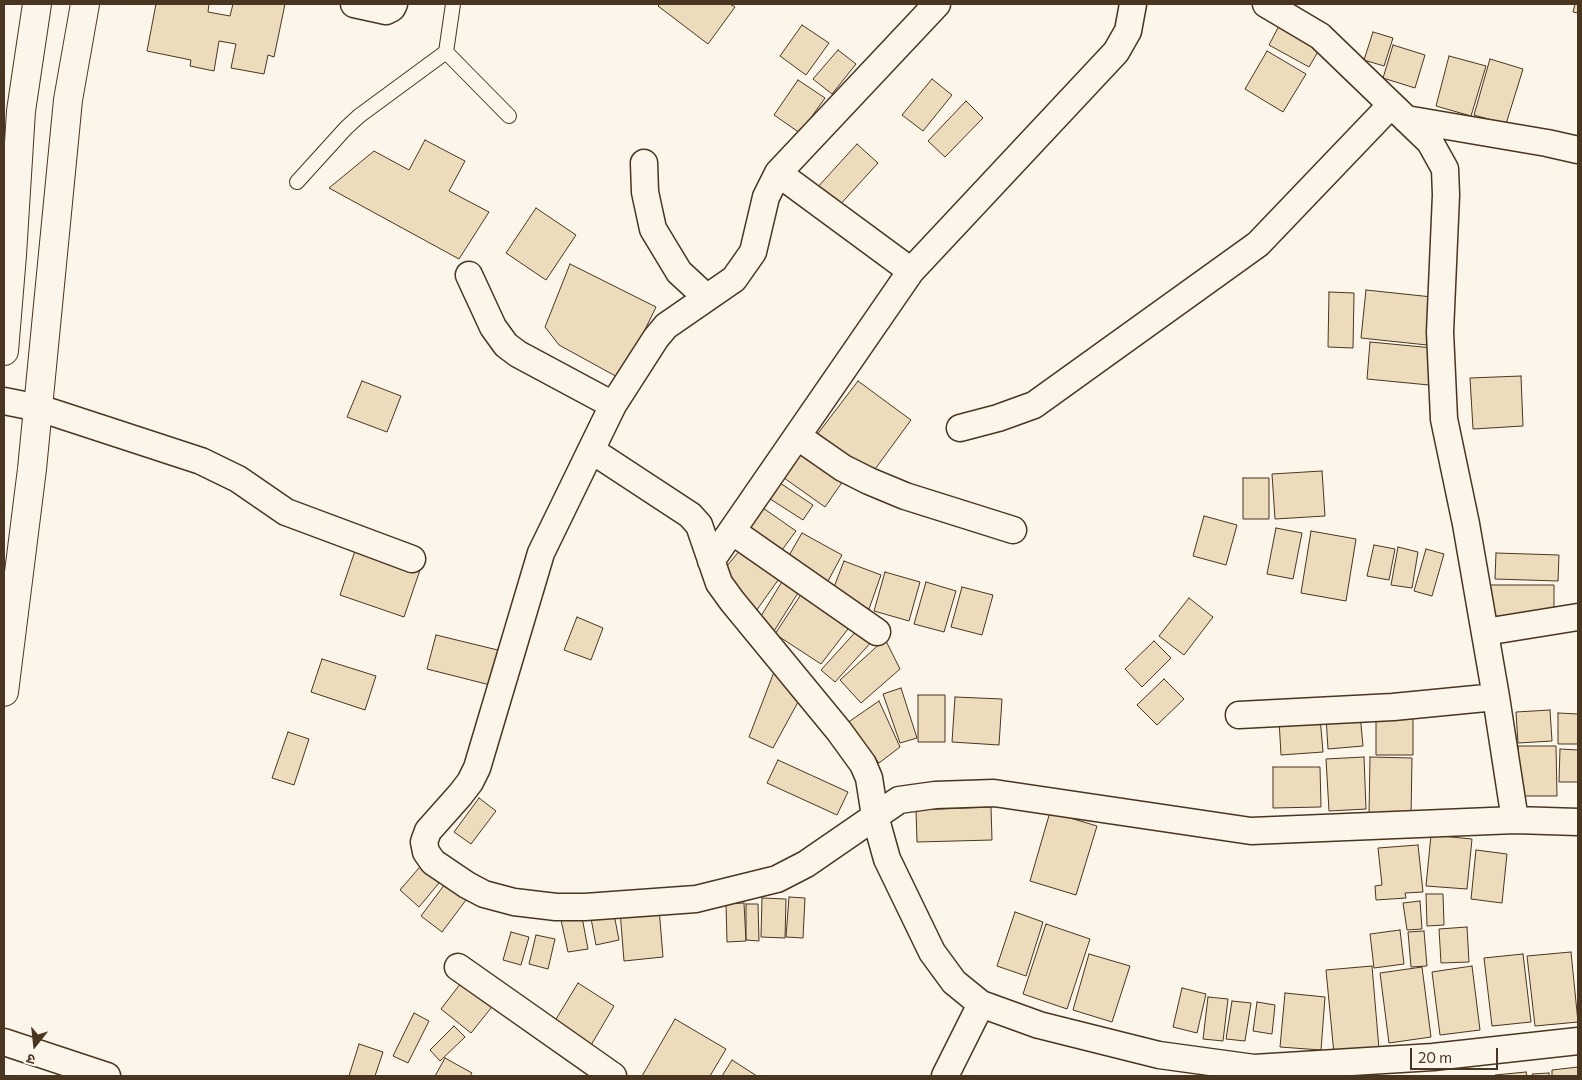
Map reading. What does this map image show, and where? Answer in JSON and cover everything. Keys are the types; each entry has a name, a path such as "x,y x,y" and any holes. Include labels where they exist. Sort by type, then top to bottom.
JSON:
{"street":[{"path":"4,351 12,255 20,111 36,4"},
{"path":"4,687 31,479 68,100 85,4"},
{"path":"354,4 386,11 392,8 394,4"},
{"path":"937,4 778,173 766,197 753,252 734,279 666,326 656,338 614,405 541,554 477,768 470,782 460,795 428,831 424,842 426,852 433,862 484,894 514,902 556,907 585,907 696,899 777,879 806,864 899,800 935,795 994,793 1251,831 1515,820 1578,822"},
{"path":"711,562 911,271 1116,52 1128,31 1133,4"},
{"path":"1266,4 1320,36 1430,142 1445,169 1446,195 1440,332 1444,419 1466,524 1515,820"},
{"path":"1398,112 1578,150"},
{"path":"960,428 998,418 1034,405 1258,244 1398,112"},
{"path":"644,163 645,192 653,229 679,272 706,297"},
{"path":"778,173 911,271"},
{"path":"469,275 493,327 506,345 518,354 614,405"},
{"path":"4,400 38,408 201,461 238,479 286,512 412,559"},
{"path":"797,436 843,468 869,481 906,496 1013,530"},
{"path":"591,450 690,515 699,525 719,582 732,602 839,731 863,764 869,778 875,816 887,859 932,952 954,982 981,1004 1038,1025 1159,1055 1254,1068 1433,1066 1578,1041"},
{"path":"732,531 877,632"},
{"path":"1485,632 1578,616"},
{"path":"1238,715 1393,707 1496,697"},
{"path":"458,967 613,1076"},
{"path":"945,1076 981,1004"},
{"path":"4,1042 107,1076"}],"lane":[{"path":"297,182 359,116 446,52 453,4"},
{"path":"446,52 509,116"}],"building":[{"path":"156,4 209,4 208,12 230,16 233,4 285,4 274,57 268,55 264,74 231,68 236,44 219,41 214,71 190,66 191,60 147,51"},
{"path":"660,4 730,4 735,7 708,44 658,6"},
{"path":"1575,4 1578,4 1578,13 1573,12"},
{"path":"1281,22 1322,45 1309,67 1269,45"},
{"path":"802,25 829,43 806,75 780,56"},
{"path":"1373,32 1393,38 1384,66 1364,60"},
{"path":"1393,45 1425,55 1415,88 1383,78"},
{"path":"838,50 856,64 832,94 813,79"},
{"path":"1267,51 1306,74 1283,112 1245,89"},
{"path":"1449,56 1486,66 1471,116 1436,106"},
{"path":"1490,59 1523,69 1506,124 1474,115"},
{"path":"932,79 952,95 923,131 902,115"},
{"path":"798,80 825,98 800,133 774,115"},
{"path":"966,101 983,118 945,157 928,141"},
{"path":"425,140 465,161 449,191 489,212 459,259 329,188 374,151 409,170"},
{"path":"857,144 878,163 837,208 816,189"},
{"path":"536,208 576,235 546,280 506,253"},
{"path":"570,264 656,307 621,379 559,345 545,327"},
{"path":"1366,290 1432,297 1427,345 1361,338"},
{"path":"1329,292 1354,293 1353,348 1328,347"},
{"path":"1370,342 1433,348 1429,385 1367,379"},
{"path":"1521,376 1523,426 1473,429 1470,378"},
{"path":"362,381 401,396 387,432 347,417"},
{"path":"858,381 911,420 870,476 816,436"},
{"path":"797,445 845,478 825,507 777,473"},
{"path":"1322,471 1325,516 1275,519 1272,474"},
{"path":"1243,478 1269,478 1269,519 1243,519"},
{"path":"774,479 813,505 803,520 764,495"},
{"path":"763,508 796,531 776,558 744,535"},
{"path":"1204,516 1237,525 1226,565 1193,556"},
{"path":"1276,528 1302,533 1293,579 1267,574"},
{"path":"1311,531 1356,539 1346,601 1301,593"},
{"path":"802,533 842,555 828,581 787,559"},
{"path":"357,545 421,567 404,617 340,595"},
{"path":"1374,545 1395,549 1389,580 1367,576"},
{"path":"1398,547 1418,552 1412,588 1391,585"},
{"path":"741,549 781,576 756,611 721,573"},
{"path":"1426,549 1444,554 1432,596 1414,591"},
{"path":"1496,553 1559,555 1558,581 1495,579"},
{"path":"844,561 881,575 869,609 831,595"},
{"path":"885,572 920,582 909,621 874,611"},
{"path":"786,575 803,585 774,631 758,621"},
{"path":"926,582 956,591 944,632 914,624"},
{"path":"1487,585 1554,585 1554,618 1486,617"},
{"path":"962,587 993,595 982,635 951,627"},
{"path":"802,593 851,625 821,664 775,634"},
{"path":"1189,598 1213,617 1184,655 1159,636"},
{"path":"577,617 603,628 591,660 564,650"},
{"path":"860,627 874,639 835,682 821,670"},
{"path":"436,635 506,652 498,687 427,669"},
{"path":"885,639 900,669 861,703 840,680"},
{"path":"1154,641 1171,658 1142,687 1125,669"},
{"path":"322,659 376,676 365,710 311,692"},
{"path":"774,672 804,691 773,748 749,737"},
{"path":"1164,679 1184,699 1157,725 1137,705"},
{"path":"901,688 917,738 900,743 883,694"},
{"path":"918,695 945,695 945,742 918,742"},
{"path":"955,697 1002,699 999,745 952,742"},
{"path":"879,701 900,747 879,763 847,723"},
{"path":"1550,710 1552,741 1518,743 1516,712"},
{"path":"1376,712 1413,712 1413,755 1376,755"},
{"path":"1558,713 1578,714 1578,744 1558,744"},
{"path":"1360,714 1363,746 1328,749 1326,716"},
{"path":"1320,717 1323,752 1281,755 1279,720"},
{"path":"288,732 309,739 294,785 272,778"},
{"path":"1518,746 1556,746 1557,796 1519,796"},
{"path":"1560,749 1578,750 1578,782 1559,782"},
{"path":"1364,757 1366,809 1329,811 1326,759"},
{"path":"1370,757 1412,758 1411,816 1369,815"},
{"path":"778,760 848,792 837,815 767,783"},
{"path":"1273,767 1320,767 1321,807 1273,808"},
{"path":"479,798 496,811 471,844 454,832"},
{"path":"991,807 992,840 917,842 916,810"},
{"path":"1050,812 1097,826 1076,895 1030,881"},
{"path":"1431,835 1472,839 1467,889 1426,886"},
{"path":"1418,845 1423,892 1405,893 1406,898 1376,900 1375,886 1382,885 1378,848"},
{"path":"1476,850 1507,854 1502,903 1471,899"},
{"path":"425,861 444,877 419,907 400,890"},
{"path":"448,880 469,896 442,932 421,916"},
{"path":"1426,894 1443,894 1444,925 1427,926"},
{"path":"789,897 805,898 803,938 786,937"},
{"path":"762,898 786,899 785,938 761,937"},
{"path":"1420,901 1422,929 1407,930 1403,903"},
{"path":"744,903 746,941 727,942 726,904"},
{"path":"746,904 758,904 759,941 746,940"},
{"path":"659,908 663,957 624,961 620,911"},
{"path":"613,909 619,940 596,945 590,913"},
{"path":"1015,912 1043,922 1026,976 997,966"},
{"path":"582,917 588,949 568,952 561,920"},
{"path":"1046,924 1090,939 1067,1009 1023,994"},
{"path":"1467,927 1469,962 1441,963 1439,929"},
{"path":"1400,930 1404,964 1374,968 1370,934"},
{"path":"1424,931 1427,966 1411,967 1408,932"},
{"path":"511,932 529,937 521,965 503,960"},
{"path":"536,935 555,939 548,969 529,964"},
{"path":"1571,952 1578,1022 1535,1026 1527,956"},
{"path":"1089,954 1130,966 1112,1022 1073,1010"},
{"path":"1523,954 1531,1022 1492,1026 1484,958"},
{"path":"1372,966 1379,1049 1334,1054 1326,970"},
{"path":"1472,966 1480,1030 1440,1035 1432,972"},
{"path":"1422,967 1431,1037 1389,1043 1380,973"},
{"path":"464,979 495,1003 471,1033 441,1009"},
{"path":"578,983 614,1006 587,1052 550,1029"},
{"path":"1182,988 1206,994 1197,1033 1173,1027"},
{"path":"1285,993 1325,997 1321,1050 1280,1047"},
{"path":"1208,997 1228,999 1223,1041 1203,1039"},
{"path":"1232,1001 1251,1003 1245,1041 1226,1039"},
{"path":"1257,1002 1275,1005 1272,1034 1253,1031"},
{"path":"414,1013 429,1021 408,1063 393,1056"},
{"path":"675,1019 726,1049 710,1076 642,1076"},
{"path":"454,1026 465,1037 440,1061 430,1050"},
{"path":"359,1044 383,1052 375,1076 349,1076"},
{"path":"445,1058 472,1073 470,1076 435,1076"},
{"path":"732,1060 757,1076 722,1076"},
{"path":"1578,1067 1578,1076 1552,1076 1552,1070"},
{"path":"1526,1072 1527,1076 1495,1075"},
{"path":"1549,1073 1549,1076 1533,1076 1532,1074"}]}
